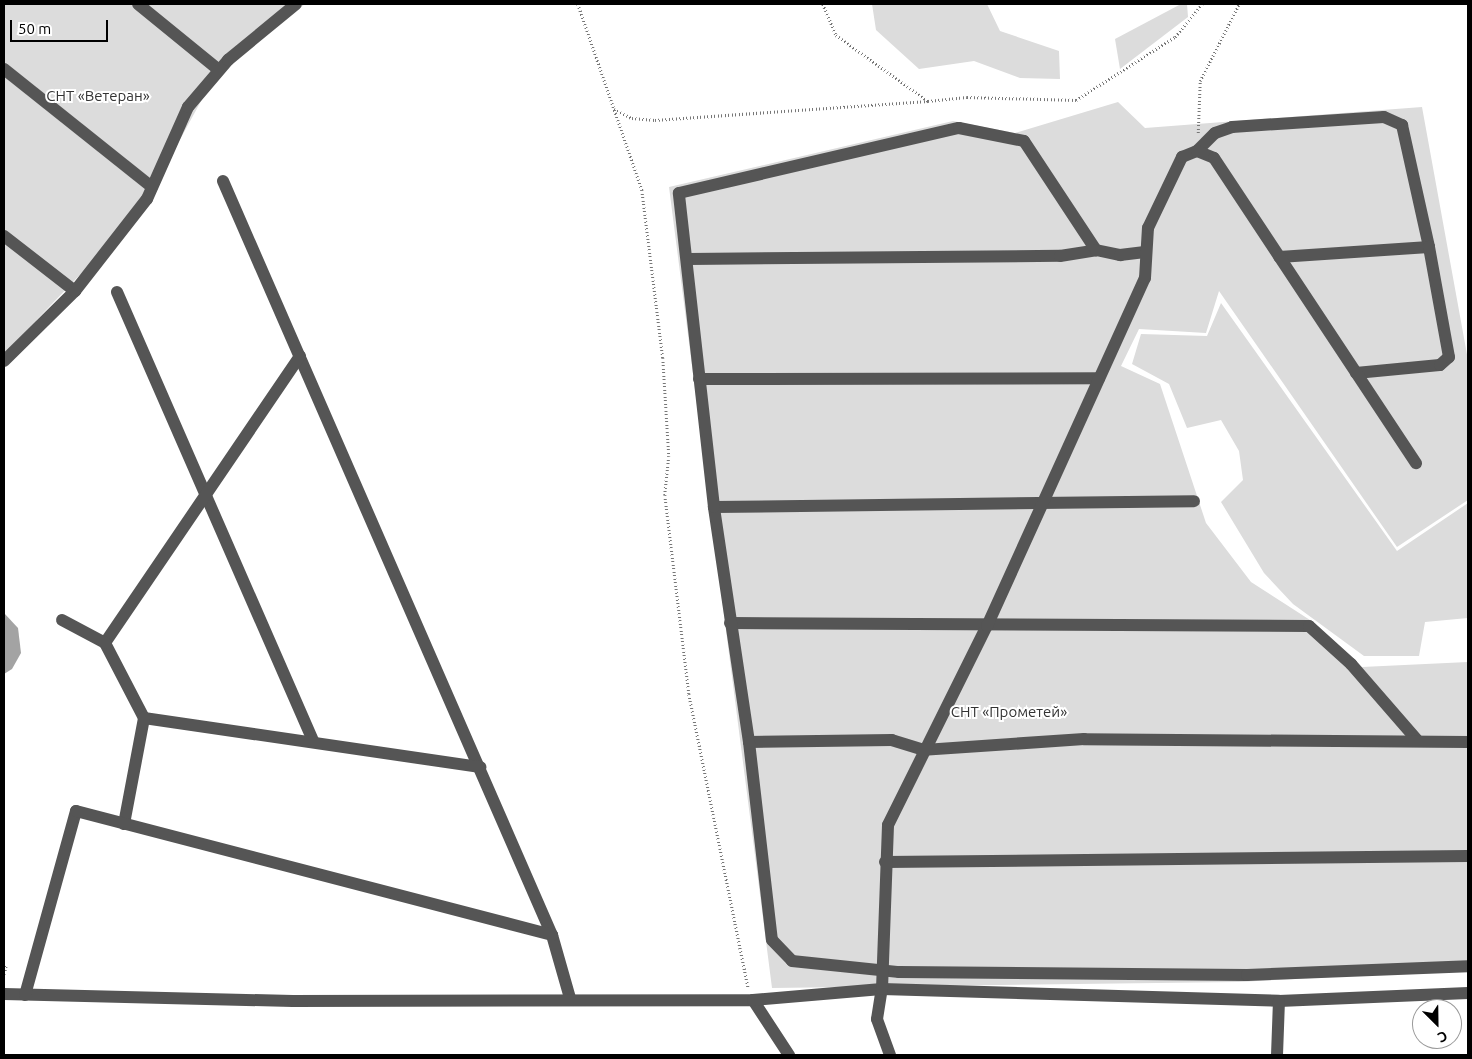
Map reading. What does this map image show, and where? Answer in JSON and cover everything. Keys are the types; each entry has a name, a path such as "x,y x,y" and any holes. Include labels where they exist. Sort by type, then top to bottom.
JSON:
{"street":[{"path":"138,4 219,70"},
{"path":"4,361 75,291 152,188 188,107 219,70 296,4"},
{"path":"4,69 152,188"},
{"path":"890,1055 877,1019 882,988 885,862 888,825 987,626 1046,500 1145,278 1145,252 1148,228 1162,204 1174,168 1182,156 1197,151 1215,133 1232,127 1392,118 1408,138 1449,357 1440,366 1356,373"},
{"path":"1096,250 1024,141 959,128 679,192 688,259 699,379 714,506 748,742 772,940 792,961 882,968 1247,975 1468,966"},
{"path":"1197,151 1214,158 1416,463"},
{"path":"223,181 552,935 570,998"},
{"path":"4,236 75,291"},
{"path":"1279,256 1429,247"},
{"path":"688,259 1060,256 1096,250 1120,255 1145,252"},
{"path":"117,292 314,742"},
{"path":"105,643 300,356"},
{"path":"699,379 1099,378"},
{"path":"714,506 1046,500 1194,501"},
{"path":"62,620 105,643 144,718 124,824"},
{"path":"730,623 987,626 1145,622 1309,626 1351,664 1417,740"},
{"path":"144,718 480,767"},
{"path":"748,742 892,740 924,750 1084,739 1417,740 1468,742"},
{"path":"25,994 76,811 552,935"},
{"path":"885,862 1468,856"},
{"path":"4,994 293,1001 570,998 753,1000 882,988 1279,1001 1468,993"},
{"path":"753,1000 788,1055"},
{"path":"1277,1055 1279,1001"}],"path":[{"path":"578,4 642,190 663,358 668,456 665,495 689,694 743,973 753,1000"},
{"path":"823,4 836,35 928,101"},
{"path":"613,109 632,118 655,120 968,97 1076,100 1175,37 1202,4"},
{"path":"1197,151 1200,81 1239,4"},
{"path":"4,974 6,965"}],"green space":[{"name":"СНТ «Ветеран»","path":"4,4 305,4 218,70 141,211 4,354"},
{"path":"872,4 987,4 1000,31 1059,51 1060,79 1020,78 974,61 919,69 876,30"},
{"path":"1181,4 1187,4 1188,17 1120,69 1115,39"},
{"name":"СНТ «Прометей»","path":"1118,102 1145,128 1422,107 1468,360 1468,500 1397,547 1219,291 1206,333 1139,329 1121,366 1160,384 1206,523 1251,582 1310,620 1362,667 1468,662 1468,970 1238,982 772,988 669,187 953,121 1015,133"},
{"path":"1221,303 1397,551 1468,503 1468,618 1425,622 1419,656 1364,656 1293,604 1264,573 1221,502 1243,480 1239,451 1221,420 1187,428 1169,384 1132,364 1141,334 1207,336"}],"shaded area":[{"path":"4,613 18,628 21,653 12,669 4,674"}]}
